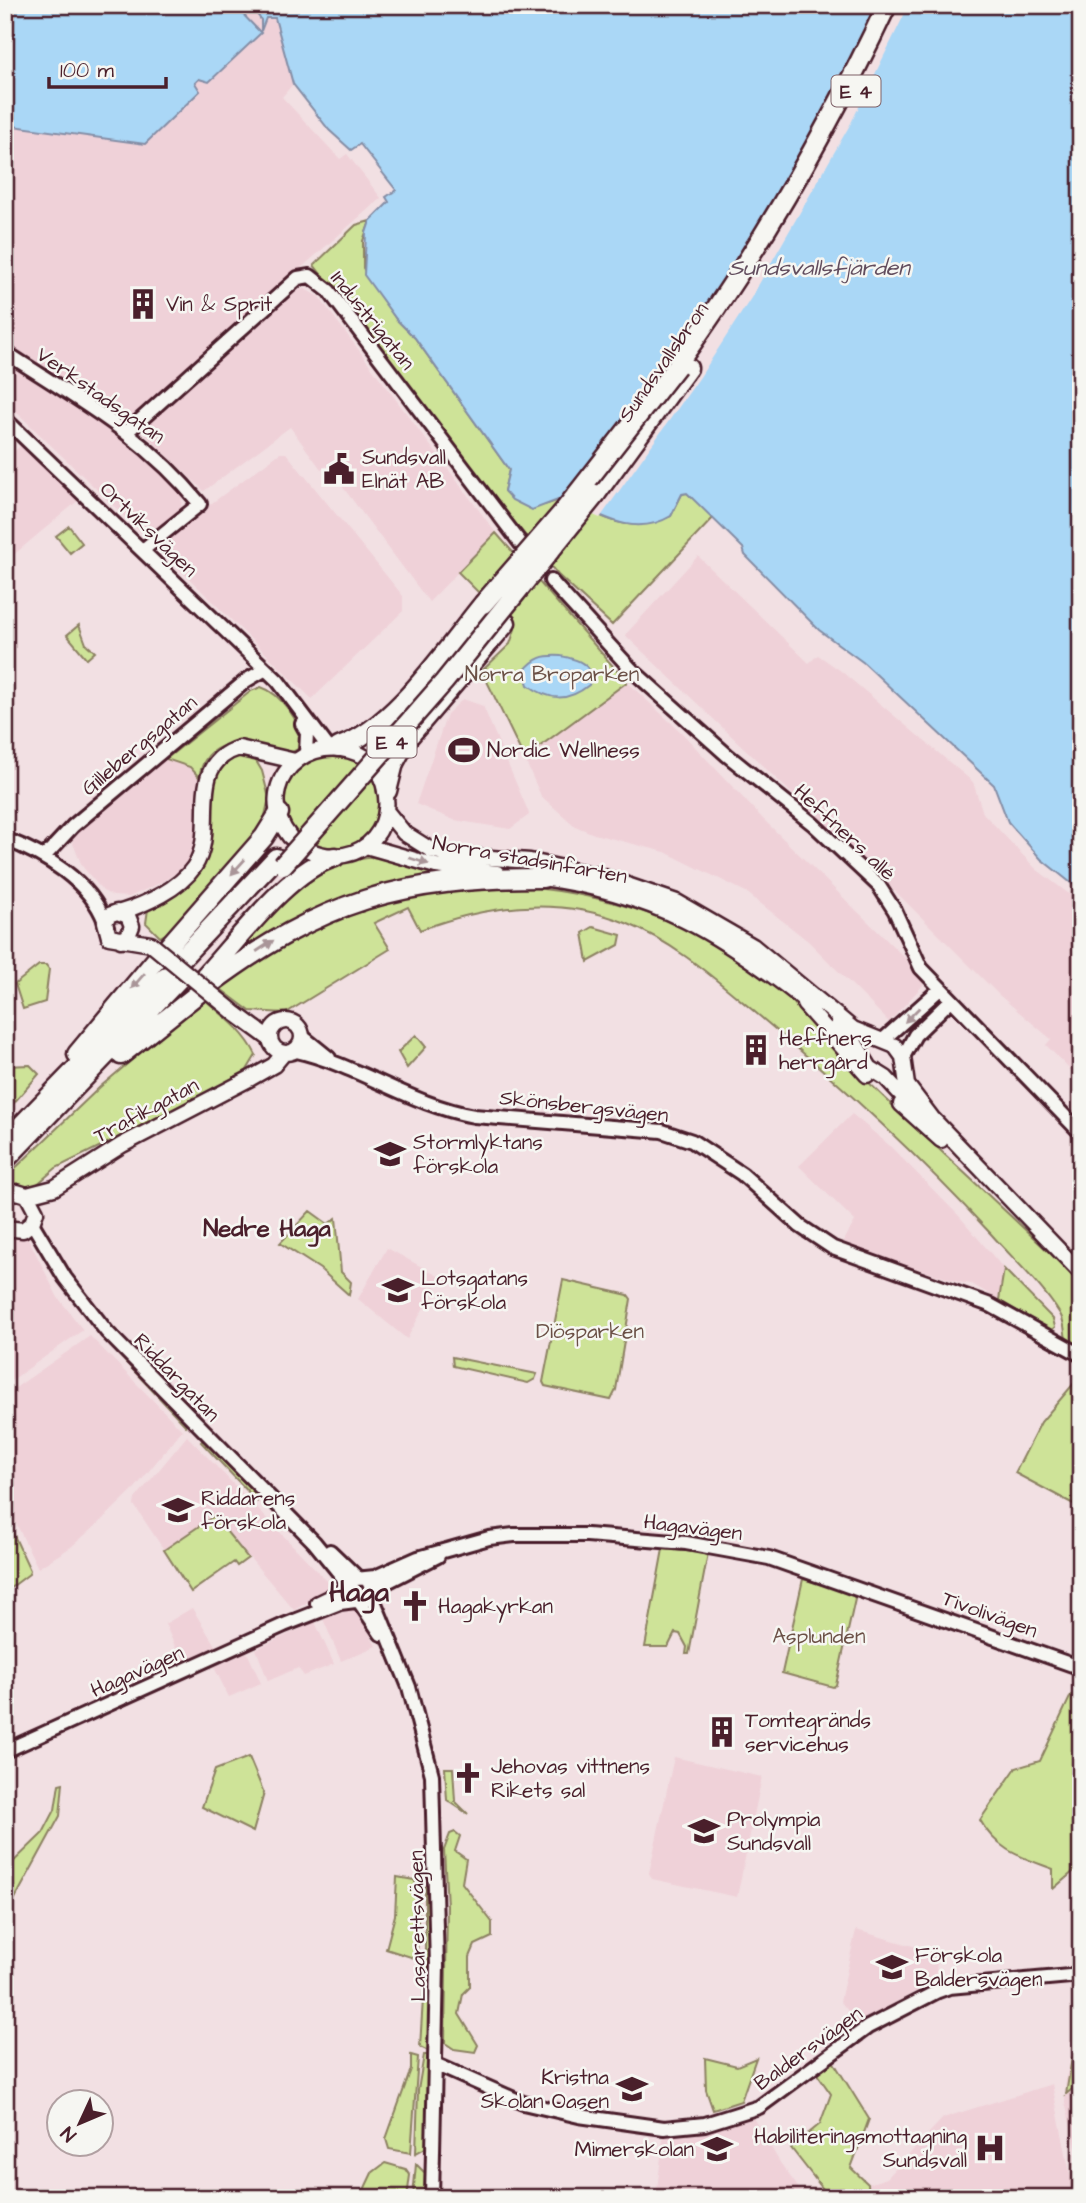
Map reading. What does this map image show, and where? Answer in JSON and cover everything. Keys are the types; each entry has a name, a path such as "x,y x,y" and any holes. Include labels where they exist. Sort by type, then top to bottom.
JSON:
{"highway":[{"name":"Sundsvallsbron","path":"280,861 565,518 677,366 781,206 842,96 887,5"},
{"name":"Sundsvallsbron","path":"280,861 498,617 596,494 659,409 749,278 812,175 898,5"},
{"name":"E 4","path":"334,747 369,731 413,688 562,513 677,366"},
{"name":"E 4","path":"387,791 400,750 413,731 544,575 567,544 596,494"},
{"name":"E 4","path":"61,1103 168,1016 182,970 279,813"},
{"name":"E 4","path":"5,1141 182,970 296,878 318,862 335,857"},
{"name":"E 4","path":"5,1160 61,1103 280,861"},
{"path":"182,970 388,891 476,879 542,878"}],"main road":[{"path":"121,940 132,926 135,915 151,900 183,879 196,865 203,845 207,778 215,761 239,748 263,755 301,757 334,747 370,761 387,791 387,811 380,831 366,846 335,857 303,848"},
{"path":"263,755 281,783"},
{"path":"290,836 279,813 281,783 301,757"},
{"name":"Norra stadsinfarten","path":"387,811 404,833 420,845 441,853 530,861 601,876 677,902 753,946 853,1029 880,1039 903,1062 907,1085 932,1118 1081,1273"},
{"name":"Norra stadsinfarten","path":"366,846 436,866 542,878 610,890 684,917 746,955 853,1040 870,1068 886,1079 939,1138 1081,1279"},
{"path":"151,900 113,916 107,934 182,970"},
{"name":"Skönsbergsvägen","path":"113,916 132,926 236,1014 281,1047"},
{"name":"Norra stadsinfarten","path":"790,989 864,1073 939,1138"},
{"path":"286,1021 295,1023 303,1037 281,1047 271,1031 277,1024 286,1021"},
{"name":"Skönsbergsvägen","path":"250,1022 277,1024"},
{"path":"860,1050 866,1041 880,1039"},
{"name":"Trafikgatan","path":"32,1209 54,1188 145,1132 260,1073 281,1047"},
{"path":"886,1079 897,1075 903,1062"},
{"path":"5,1195 17,1192 32,1209 23,1230 7,1230"}],"street":[{"name":"Industrigatan","path":"127,432 298,278 310,276 329,291 525,549"},
{"name":"Verkstadsgatan","path":"5,352 127,432 175,473 200,503 144,549"},
{"name":"Ortviksvägen","path":"5,419 144,549 288,692 334,747"},
{"name":"Heffners allé","path":"552,582 631,669 719,747 813,824 879,886 895,911 914,957 940,989 1081,1133"},
{"name":"Ortviksvägen","path":"264,670 307,733 301,757"},
{"name":"Gillebergsgatan","path":"44,857 73,826 247,680 264,670"},
{"path":"5,839 44,857 113,916"},
{"path":"880,1039 940,989"},
{"path":"903,1062 915,1035 951,1000"},
{"name":"Skönsbergsvägen","path":"303,1037 330,1058"},
{"name":"Skönsbergsvägen","path":"281,1047 330,1058 447,1111 474,1116 662,1131 692,1141 742,1174 800,1226 833,1248 990,1305 1081,1355"},
{"name":"Riddargatan","path":"32,1209 65,1278 107,1332 355,1582"},
{"name":"Hagavägen","path":"284,1625 295,1615 355,1582 418,1558 489,1538 530,1534 586,1535 712,1547 769,1558 926,1611"},
{"name":"Hagavägen","path":"5,1751 284,1625 340,1603 357,1602 372,1595 378,1588 425,1565 448,1549"},
{"name":"Lasarettsvägen","path":"397,1659 357,1602 349,1596 355,1582 372,1586 372,1595 409,1687 432,1775 436,2066 432,2198"},
{"name":"Tivolivägen","path":"926,1611 1081,1668"},
{"name":"Baldersvägen","path":"436,2066 523,2103 579,2116 664,2127 705,2124 759,2107 867,2027 938,1991 950,1987 1081,1975"}],"shaded area":[{"path":"234,5 251,5 261,20 259,28 266,18 274,17 293,84 282,97 340,159 347,154 381,198 133,415 120,418 5,345 5,125 145,144 200,91 195,83 200,78 209,82 261,33"},
{"path":"305,289 319,297 496,533 429,602 327,466 321,469 290,427 204,491 145,434 147,423 298,290"},
{"path":"5,358 116,433 160,470 182,493 181,509 146,537 5,401"},
{"path":"22,444 80,499 5,562 5,460"},
{"path":"280,453 286,453 403,596 403,611 312,699 157,547 163,539"},
{"path":"698,556 809,663 818,655 841,671 973,782 983,813 1036,869 1081,903 1080,1080 1046,1045 1051,1039 999,995 901,897 625,635"},
{"path":"627,682 681,732 762,818 905,958 924,984 889,1022 808,941 746,892 665,852 594,834 575,826 541,796 524,758"},
{"path":"463,699 483,706 528,811 529,815 510,829 454,820 416,804 447,714"},
{"path":"166,759 190,767 199,777 195,851 178,872 160,883 129,897 113,896 103,891 82,866 72,841 80,831"},
{"path":"852,1114 890,1146 960,1217 1004,1269 999,1300 972,1284 958,1282 842,1244 855,1221 799,1166"},
{"path":"28,1238 57,1296 83,1330 5,1385 5,1245 13,1239"},
{"name":"Lotsgatans förskola","path":"387,1248 440,1277 407,1339 358,1299"},
{"path":"90,1336 182,1430 136,1487 102,1520 71,1547 38,1568 5,1501 5,1395"},
{"path":"187,1436 329,1583 329,1590 294,1610 214,1516 164,1550 134,1505 135,1499"},
{"path":"192,1608 216,1647 183,1664 165,1624"},
{"path":"352,1609 359,1614 376,1646 341,1661 323,1619"},
{"path":"315,1622 334,1664 304,1676 298,1668 268,1681 256,1649"},
{"path":"247,1652 261,1683 229,1697 214,1667"},
{"name":"Prolympia Sundsvall","path":"674,1757 762,1777 737,1897 652,1879 649,1873"},
{"name":"Förskola Baldersvägen","path":"856,1930 938,1953 935,1981 858,2023 840,2001"},
{"path":"1081,2028 1081,2157 1078,2157 1065,2102 1066,2077"},
{"name":"Habiliteringsmottagning Sundsvall","path":"1052,2084 1075,2198 869,2198 868,2184 887,2178 943,2118"},
{"name":"Mimerskolan","path":"752,2116 781,2164 806,2198 656,2198 664,2133 688,2131"}],"green space":[{"path":"370,221 363,241 363,268 396,319 415,338 509,470 504,491 511,498 525,505 539,506 563,498 616,522 640,524 671,516 682,494 687,493 714,517 612,625 558,575 479,479 314,265 356,225"},
{"path":"69,526 82,543 70,553 56,536"},
{"name":"Norra Broparken","path":"496,533 627,682 524,758 482,671 510,644 515,629 458,572"},
{"path":"79,625 86,644 95,652 87,659 67,635"},
{"path":"261,687 275,695 294,717 302,741 298,749 287,755 247,745 222,746 212,752 204,762 199,777 190,767 166,759 251,691"},
{"path":"333,754 351,758 367,768 377,784 381,802 377,820 367,836 351,846 333,850 315,846 299,836 289,820 285,802 289,784 299,768 315,758"},
{"path":"233,756 256,761 262,771 269,798 262,829 176,928 160,937 146,923 148,909 185,884 203,866 211,838 211,794 214,780 221,767"},
{"path":"374,857 395,858 422,871 457,874 374,887 324,907 225,964 286,894 334,863"},
{"path":"498,885 572,893 643,912 710,941 772,983 807,1016 861,1075 1081,1283 1081,1349 1066,1339 1062,1317 1036,1283 935,1176 848,1092 710,975 662,941 626,923 575,909 523,907 471,915 420,930 408,907 374,923 390,949 286,1013 250,1011 218,987 290,938 393,896"},
{"path":"593,927 621,935 619,945 588,962 583,933"},
{"path":"39,965 46,965 49,969 45,1002 23,1009 15,984"},
{"path":"204,999 246,1039 256,1055 247,1070 231,1082 56,1168 35,1186 5,1189 5,1178 100,1087"},
{"path":"416,1035 426,1047 407,1068 398,1052"},
{"path":"30,1065 39,1074 5,1113 5,1066"},
{"path":"310,1211 328,1224 336,1218 341,1272 351,1282 349,1295 320,1269 280,1243"},
{"path":"1004,1269 1053,1319 1055,1327 1050,1331 999,1300"},
{"name":"Diösparken","path":"563,1280 628,1295 631,1299 616,1390 611,1400 545,1386 543,1382"},
{"path":"97,1332 102,1334 184,1419 185,1425"},
{"path":"452,1357 537,1374 535,1379 528,1383 453,1366"},
{"path":"1081,1375 1081,1508 1015,1473 1041,1422"},
{"path":"204,1439 259,1495 257,1501 201,1442"},
{"path":"5,1516 30,1570 29,1574 5,1592"},
{"path":"214,1516 248,1558 237,1566 234,1562 191,1592 164,1550"},
{"path":"663,1549 708,1553 689,1654 686,1654 687,1647 680,1634 675,1633 668,1647 645,1647"},
{"name":"Asplunden","path":"803,1579 853,1594 855,1599 836,1685 833,1687 782,1673"},
{"path":"1071,1695 1081,1700 1081,1865 1053,1889 1053,1869 1002,1846 980,1820 1016,1768 1040,1761"},
{"path":"249,1757 264,1793 253,1832 202,1807 215,1770"},
{"path":"445,1768 453,1768 455,1801 468,1814 447,1800"},
{"path":"63,1783 60,1816 5,1917 5,1870 43,1833 55,1810 59,1784"},
{"path":"455,1832 460,1836 455,1851 466,1859 462,1883 492,1922 492,1937 475,1945 470,1957 470,1987 463,1994 459,2014 478,2045 475,2052 454,2049 445,2043 447,1906 444,1850 450,1834"},
{"path":"397,1877 414,1880 419,1889 417,1959 386,1949 395,1915"},
{"path":"425,1886 431,1913 428,2051 420,2047 425,1967"},
{"path":"411,2055 418,2057 411,2153 389,2149 386,2139 411,2069"},
{"path":"424,2055 429,2055 428,2137 425,2148 416,2153 418,2090"},
{"path":"705,2058 737,2066 756,2058 741,2101 713,2110 706,2090"},
{"path":"1072,2058 1081,2062 1081,2082 1066,2094"},
{"path":"833,2061 869,2119 851,2168 868,2184 869,2198 830,2198 791,2148 820,2124 831,2094 817,2074"},
{"path":"385,2163 406,2169 410,2175 407,2198 368,2198 363,2192 372,2173"},
{"path":"416,2164 425,2173 424,2195 413,2197"}],"water":[{"path":"5,5 234,5 261,33 209,82 199,79 195,83 200,91 145,144 5,125"},
{"name":"Sundsvallsfjärden","path":"251,5 1081,5 1081,891 1041,859 1008,822 994,785 864,663 819,630 745,555 743,548 687,493 682,494 671,516 643,525 616,522 563,498 532,510 512,500 504,491 509,470 415,338 396,319 364,275 366,233 370,221 389,202 386,197 396,190 360,144 351,150 329,130 293,84 275,18 266,18 261,31 261,20"},
{"path":"561,656 586,666 592,674 589,685 566,697 551,697 528,685 524,671 532,663 545,657"}],"pier":[{"path":"881,5 909,5 851,123 751,298 700,377 600,518 565,503 674,361 777,201"}],"place":[{"name":"Vin & Sprit","path":"143,304"},
{"name":"Sundsvall Elnät AB","path":"339,469"},
{"name":"Nordic Wellness","path":"464,750"},
{"name":"Heffners herrgård","path":"756,1050"},
{"name":"Stormlyktans förskola","path":"390,1154"},
{"name":"Lotsgatans förskola","path":"398,1290"},
{"name":"Riddarens förskola","path":"178,1510"},
{"name":"Hagakyrkan","path":"415,1606"},
{"name":"Tomtegränds servicehus","path":"722,1732"},
{"name":"Jehovas vittnens Rikets sal","path":"468,1778"},
{"name":"Prolympia Sundsvall","path":"704,1831"},
{"name":"Förskola Baldersvägen","path":"892,1967"},
{"name":"Kristna Skolan Oasen","path":"632,2089"},
{"name":"Habiliteringsmottagning Sundsvall","path":"990,2148"},
{"name":"Mimerskolan","path":"717,2149"}],"district":[{"name":"Nedre Haga","path":"267,1228"},
{"name":"Haga","path":"359,1591"}]}
